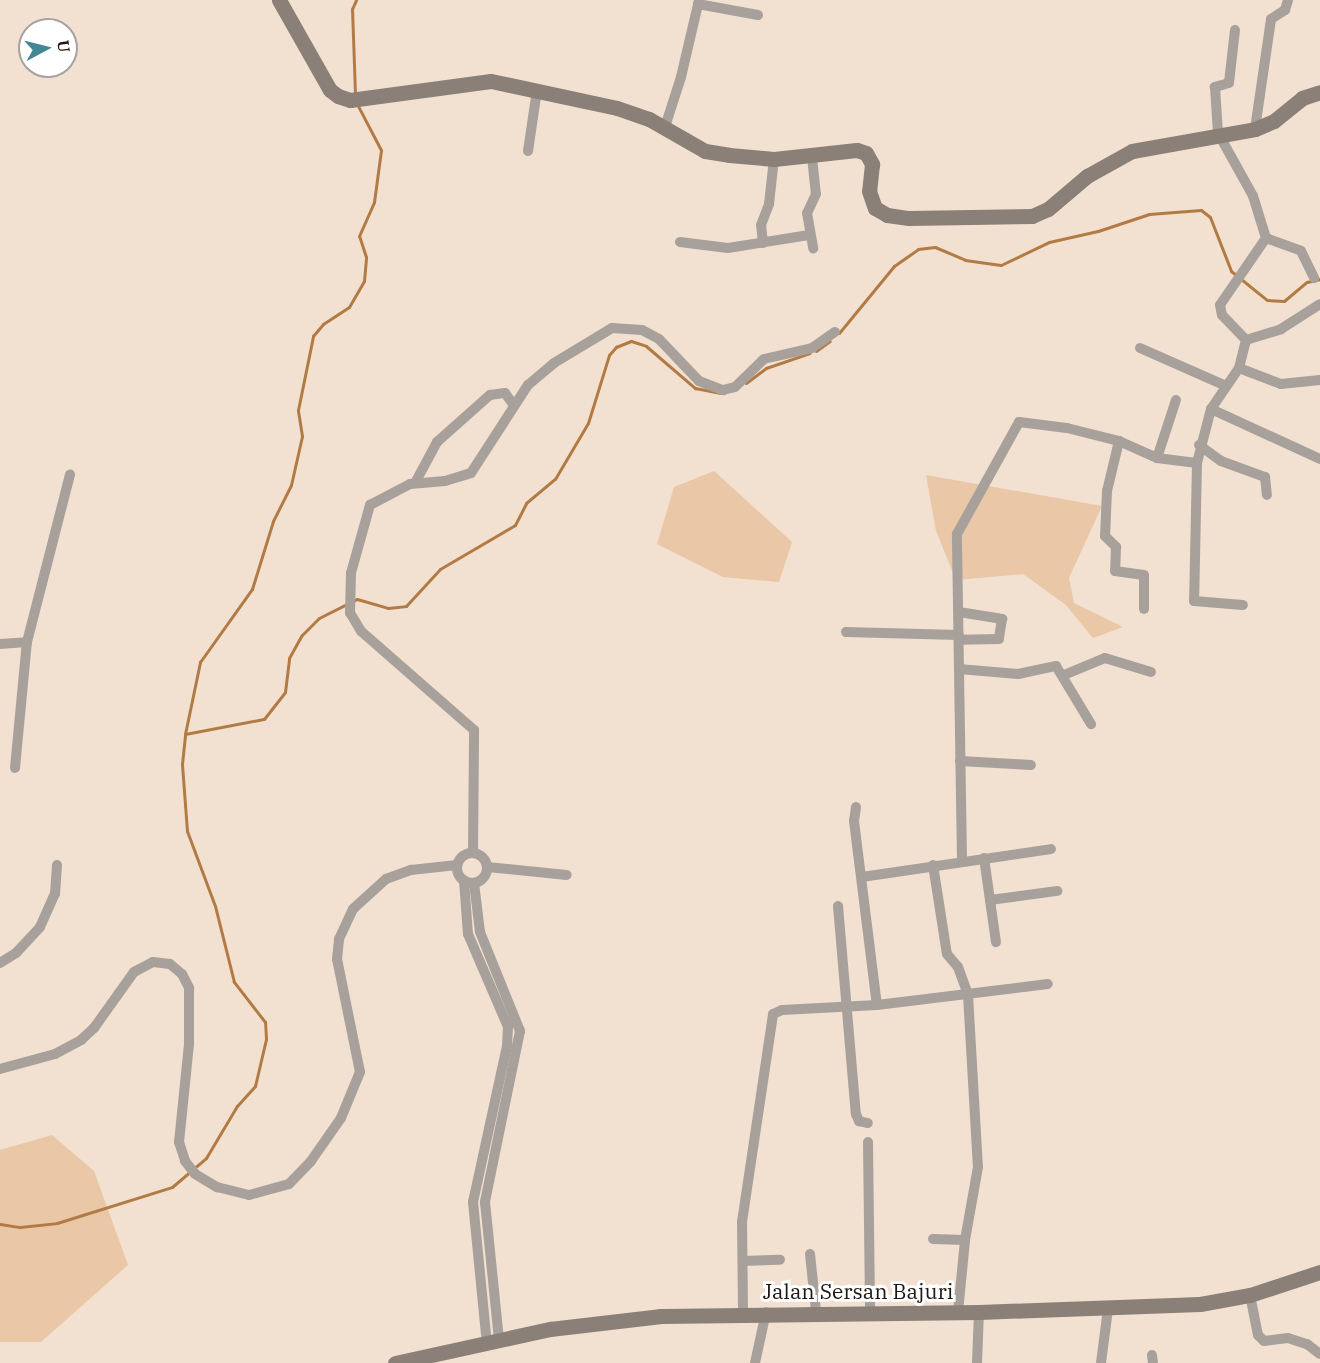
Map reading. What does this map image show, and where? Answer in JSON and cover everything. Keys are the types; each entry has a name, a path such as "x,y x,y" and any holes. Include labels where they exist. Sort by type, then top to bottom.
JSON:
{"street":[{"path":"279,0 330,90 356,99 491,81 617,108 649,119 664,130 705,151 774,159 812,157 857,150 866,153 872,164 870,200 887,215 967,214 1008,219 1048,210 1087,176 1132,151 1218,133 1255,129 1274,121 1302,98 1320,92"},
{"path":"1255,129 1271,18 1285,10 1288,0"},
{"path":"664,130 699,2 758,15"},
{"path":"1235,30 1229,83 1215,86 1218,133 1253,196 1266,238"},
{"path":"528,151 537,90"},
{"path":"812,157 816,188 807,213 813,248"},
{"path":"763,243 761,225 765,206 769,204 774,159"},
{"path":"680,242 728,248 809,235"},
{"path":"1266,238 1301,251 1314,278"},
{"path":"1246,340 1222,315 1220,305 1266,238"},
{"path":"1246,340 1281,329 1320,304"},
{"path":"473,853 474,729 361,631 349,605 351,573 370,505 398,488 415,483 445,481 471,473 513,404 554,363 612,328 631,327 659,339 699,381 723,390 735,387 764,359 812,348 835,332"},
{"path":"1243,605 1194,601 1199,445 1211,410 1224,385 1239,368 1246,340"},
{"path":"1140,348 1224,385"},
{"path":"1239,368 1281,384 1320,381"},
{"path":"415,483 437,442 490,394 505,393 513,404"},
{"path":"1157,458 1176,400"},
{"path":"1211,410 1320,459"},
{"path":"962,861 957,534 1018,422 1067,428 1119,441 1157,458 1197,463"},
{"path":"1119,441 1108,483 1104,533 1116,547 1114,569 1144,575 1144,609"},
{"path":"1199,445 1221,461 1261,474 1267,480 1267,495"},
{"path":"15,768 27,642 70,474"},
{"path":"846,632 999,639 1002,619 959,612"},
{"path":"0,644 27,642"},
{"path":"1064,675 1105,657 1151,672"},
{"path":"959,669 1018,674 1055,666 1064,675 1091,724"},
{"path":"960,761 1031,765"},
{"path":"856,807 877,1005"},
{"path":"862,877 1051,849"},
{"path":"457,865 463,856 473,853 483,857 487,867 483,878 469,881"},
{"path":"984,858 996,942"},
{"path":"0,963 16,953 40,927 52,902 57,865"},
{"path":"457,865 469,881 480,932 519,1025 519,1049 485,1202 493,1342"},
{"path":"0,1069 55,1054 81,1040 94,1028 134,972 153,962 170,964 182,974 189,988 189,1044 179,1142 185,1161 195,1174 217,1187 249,1194 289,1184 311,1161 341,1118 360,1072 337,959 339,939 353,909 386,879 411,870 457,865"},
{"path":"933,865 947,954 958,967 968,995 978,1167 965,1240 958,1312"},
{"path":"487,867 567,875"},
{"path":"469,881 468,934 508,1027 497,1090 472,1202 493,1342"},
{"path":"990,900 1057,891"},
{"path":"838,906 850,1007 856,1114 859,1121 868,1123"},
{"path":"743,1312 743,1261 749,1159 771,1017 782,1010 877,1005 1048,984"},
{"path":"497,1090 509,1093"},
{"path":"868,1142 870,1311"},
{"path":"933,1239 965,1240"},
{"path":"810,1254 816,1311"},
{"path":"743,1261 780,1260"},
{"name":"Jalan Sersan Bajuri","path":"395,1363 493,1342 622,1320 743,1312 980,1312 1200,1304 1250,1295 1320,1272"},
{"path":"1250,1295 1258,1335 1264,1341 1288,1338 1307,1344 1320,1354"},
{"path":"1101,1363 1108,1309"},
{"path":"755,1363 766,1312"},
{"path":"977,1363 980,1312"}],"shaded area":[{"path":"714,471 792,542 779,582 723,577 657,544 674,487"},
{"path":"926,475 1102,506 1069,578 1074,603 1123,627 1093,638 1066,605 1023,574 956,580 936,531"},
{"path":"52,1135 94,1171 128,1265 41,1342 0,1342 0,1150"}],"waterway":[{"path":"355,94 352,9 356,0"},
{"path":"0,1224 20,1227 57,1223 172,1187 206,1158 237,1106 255,1086 266,1039 265,1022 234,982 215,906 187,831 182,764 185,734 200,662 252,589 273,521 291,485 302,436 298,410 313,336 323,324 349,307 364,281 366,257 359,236 374,202 381,150 357,104"},
{"path":"839,333 894,266 918,249 935,247 965,260 1001,265 1049,242 1098,231 1149,214 1201,210 1210,217 1231,271 1267,300 1284,301 1307,282 1320,279"},
{"path":"185,734 264,719 285,692 289,658 302,635 319,618 357,599 388,608 406,606 440,569 515,525 526,503 555,479 588,423 609,355 616,347 631,341 646,346 695,388 721,393"},
{"path":"816,351 830,341"},
{"path":"746,383 766,368 810,353"}]}
